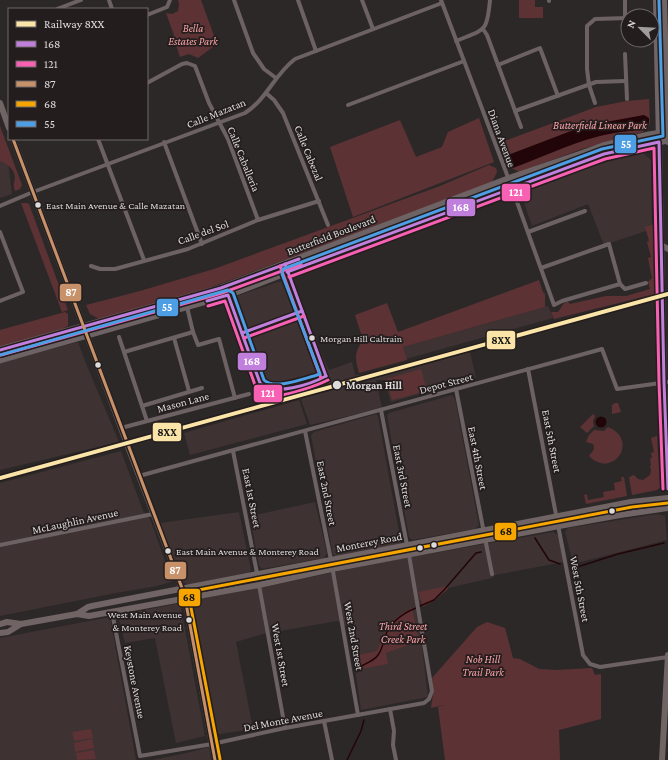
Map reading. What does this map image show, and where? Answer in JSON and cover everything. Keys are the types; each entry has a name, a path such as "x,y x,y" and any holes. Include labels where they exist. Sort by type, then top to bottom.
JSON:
{"main road":[{"path":"664,0 668,141"},
{"path":"655,48 659,134 668,489"},
{"path":"0,103 8,125"},
{"name":"Butterfield Boulevard","path":"0,350 221,288 508,179 603,146 668,132"},
{"path":"13,140 182,588 215,760"},
{"name":"Butterfield Boulevard","path":"0,360 228,295 368,241 604,154 668,141"},
{"path":"661,245 668,249"},
{"name":"Monterey Road","path":"76,614 88,607 257,573 630,502 668,498"},
{"name":"Monterey Road","path":"0,624 7,622 21,624 76,614 89,616 259,585 559,526 668,508"},
{"name":"Monterey Road","path":"0,633 8,632 21,624"},
{"path":"662,760 668,656"}],"street":[{"path":"60,8 81,0"},
{"path":"148,15 166,7 170,0"},
{"path":"234,0 253,53 264,69 276,78"},
{"path":"298,0 316,51"},
{"path":"362,0 373,29"},
{"path":"456,41 483,29 488,21 490,0"},
{"name":"Calle Mazatan","path":"0,206 164,142 245,113 254,107 285,67 295,59 442,2"},
{"name":"Diana Avenue","path":"442,2 554,305 562,301 620,284"},
{"path":"595,103 589,85 587,69 587,26 595,19 620,18"},
{"path":"483,29 487,35 521,128"},
{"path":"498,65 540,48 558,96"},
{"path":"625,54 627,99"},
{"path":"348,105 464,61"},
{"name":"Calle Caballeria","path":"148,82 176,66 187,63 195,66 209,103 228,139 258,220"},
{"path":"515,111 596,82 626,81"},
{"name":"Calle Cabezal","path":"266,93 274,100 283,113 328,225"},
{"path":"98,140 144,260"},
{"path":"164,142 202,244"},
{"name":"Calle del Sol","path":"92,266 100,269 115,269 202,244 258,220 318,201"},
{"path":"528,232 584,211"},
{"path":"0,232 23,292 0,301"},
{"path":"541,268 609,244 620,284 625,289 646,283"},
{"path":"187,307 198,345 219,339 235,398"},
{"path":"124,352 193,332"},
{"path":"119,337 147,421"},
{"path":"174,338 189,391"},
{"name":"Depot Street","path":"139,476 602,349 616,389 666,382"},
{"name":"East 5th Street","path":"528,369 558,516"},
{"path":"142,406 202,388"},
{"name":"East 4th Street","path":"456,389 492,574"},
{"name":"Mason Lane","path":"121,428 250,394"},
{"name":"East 3rd Street","path":"381,410 406,545"},
{"name":"East 2nd Street","path":"305,431 331,560"},
{"name":"East 1st Street","path":"233,451 257,573"},
{"name":"McLaughlin Avenue","path":"0,545 153,514"},
{"name":"West 5th Street","path":"558,516 583,655 590,664 600,667 668,656"},
{"name":"Del Monte Avenue","path":"140,756 212,744 285,728 424,703 429,699 432,691 409,555"},
{"name":"West 2nd Street","path":"331,560 358,716"},
{"name":"West 1st Street","path":"259,585 285,728"},
{"name":"Keystone Avenue","path":"112,612 140,756"},
{"path":"390,709 394,732 393,745 396,760"},
{"path":"324,721 332,760"}],"shaded area":[{"path":"644,115 649,118 649,123 641,128 633,131 614,133 588,139 513,168 508,155 584,126"},
{"path":"0,142 8,162 12,194 0,198"},
{"path":"641,151 651,160 652,229 604,245 588,204 532,226 521,194 524,189"},
{"path":"287,279 329,370 352,362 355,375 404,370 470,352 476,378 391,402 384,380 376,380 382,408 310,425 301,399 275,406 273,399 262,401 228,303 231,298"},
{"path":"548,306 553,318 406,359 402,347"},
{"path":"78,342 119,442 0,470 0,363"},
{"path":"452,395 455,399 479,525 475,529 412,540 409,537 387,416 389,413"},
{"path":"299,400 307,424 190,455 184,433"},
{"path":"376,414 378,416 401,543 398,546 338,557 333,555 311,435 314,432"},
{"path":"599,417 603,417 605,418 605,426 599,427 596,424 596,420"},
{"path":"121,451 143,511 150,519 172,580 171,582 0,616 0,483"},
{"path":"315,502 327,553 324,558 262,569 259,566 250,516"},
{"path":"239,512 251,570 248,574 188,585 183,582 160,523"},
{"path":"657,514 665,516 667,540 573,564 565,532 568,528"},
{"path":"553,532 558,535 564,562 495,575 492,578 422,594 418,613 428,697 361,710 349,628 337,621 263,634 236,642 253,729 220,734 215,731 191,603 194,598 264,587 377,563"},
{"path":"180,603 205,736 176,743 155,638 125,643 118,615"},
{"path":"110,617 136,760 0,760 0,638"},
{"path":"209,747 211,760 152,760 187,753"}],"green space":[{"name":"Bella Estates Park","path":"178,0 201,0 217,44 198,58 189,54 180,57 166,13 172,14 178,11"},
{"path":"519,0 535,0 535,7 543,7 543,18 519,18"},
{"name":"Butterfield Linear Park","path":"649,99 650,123 643,132 585,148 519,172 512,168 502,142 596,107 627,101"},
{"path":"479,118 494,162 353,217 330,147 400,120 416,157 442,147 448,132"},
{"path":"0,126 22,185 20,189 15,191 14,172 8,165 0,161"},
{"path":"489,165 496,168 497,172 492,182 197,292 99,319 90,314 86,305 214,269 440,186"},
{"path":"21,203 29,204 68,310 62,312"},
{"path":"654,224 659,293 554,319 551,312 558,312 563,304 568,302 570,304 606,296 626,296 650,289 648,282 652,278 648,258 651,257 645,227"},
{"path":"539,280 545,294 545,307 403,347 407,360 359,373 356,356 363,340 355,315 387,303 398,332"},
{"path":"65,312 68,314 68,326 0,347 0,330"},
{"path":"421,369 427,391 392,400 386,379"},
{"path":"618,403 621,412 612,414 612,405"},
{"path":"593,414 595,416 593,421 594,426 587,433 580,427"},
{"path":"608,427 617,433 622,440 620,455 614,461 607,463 598,462 589,456 594,450 593,444 586,442 589,435 594,430 604,431"},
{"path":"657,436 660,487 657,490 632,495 629,477 634,475 638,479 643,480 650,475 650,458 652,458 651,453 654,452 651,438"},
{"path":"621,477 624,477 627,496 586,504 584,495 587,494 588,500 604,497 603,492 615,490 614,483 622,481"},
{"name":"Third Street Creek Park","path":"447,586 448,589 434,601 422,607 419,592"},
{"name":"Third Street Creek Park","path":"412,608 419,641 386,653 388,664 356,670 354,656 377,651 383,637 394,620"},
{"name":"Nob Hill Trail Park","path":"487,622 505,628 513,658 520,659 539,669 556,670 592,668 595,675 601,674 601,719 559,730 560,760 445,760 438,707 444,705 431,708 433,694 432,678 477,627"},
{"path":"91,729 93,738 74,741 72,732"},
{"path":"92,739 94,748 75,752 74,743"},
{"path":"94,750 96,759 77,760 76,753"}],"waterway":[{"path":"535,538 549,560 560,564"},
{"path":"574,568 618,554 664,543"},
{"path":"420,606 434,600 476,553 481,552"},
{"path":"360,667 378,655 387,632 393,623 406,613 416,608"},
{"path":"347,760 361,731 364,720"}],"rail line":[{"name":"8XX","path":"0,478 668,294"}],"transit line":[{"name":"55","path":"0,355 228,290 233,293 264,380 269,383 281,384 320,374 282,274 283,269 602,149 663,136 659,0"},
{"name":"87","path":"13,140 182,588 215,760"},
{"name":"168","path":"287,272 604,154 659,142 664,382 668,489"},
{"name":"121","path":"289,277 605,159 654,148 663,489"},
{"name":"168","path":"0,350 221,288 299,259"},
{"name":"168","path":"285,264 326,376"},
{"name":"121","path":"1,355 222,293 301,264"},
{"name":"121","path":"280,266 321,378"},
{"name":"168","path":"207,301 228,295 260,383 266,387 274,389 293,388 326,376"},
{"name":"121","path":"208,306 225,301 255,385 262,391 270,394 282,395 303,390 328,380"},
{"name":"168","path":"242,333 302,311"},
{"name":"121","path":"244,338 304,316"},
{"name":"68","path":"220,759 188,592 632,507 668,503"}],"place":[{"name":"East Main Avenue & Calle Mazatan","path":"38,205"},
{"name":"Morgan Hill Caltrain","path":"312,338"},
{"name":"Morgan Hill","path":"337,385"},
{"name":"East Main Avenue & Monterey Road","path":"168,551"},
{"name":"West Main Avenue & Monterey Road","path":"189,620"}]}
